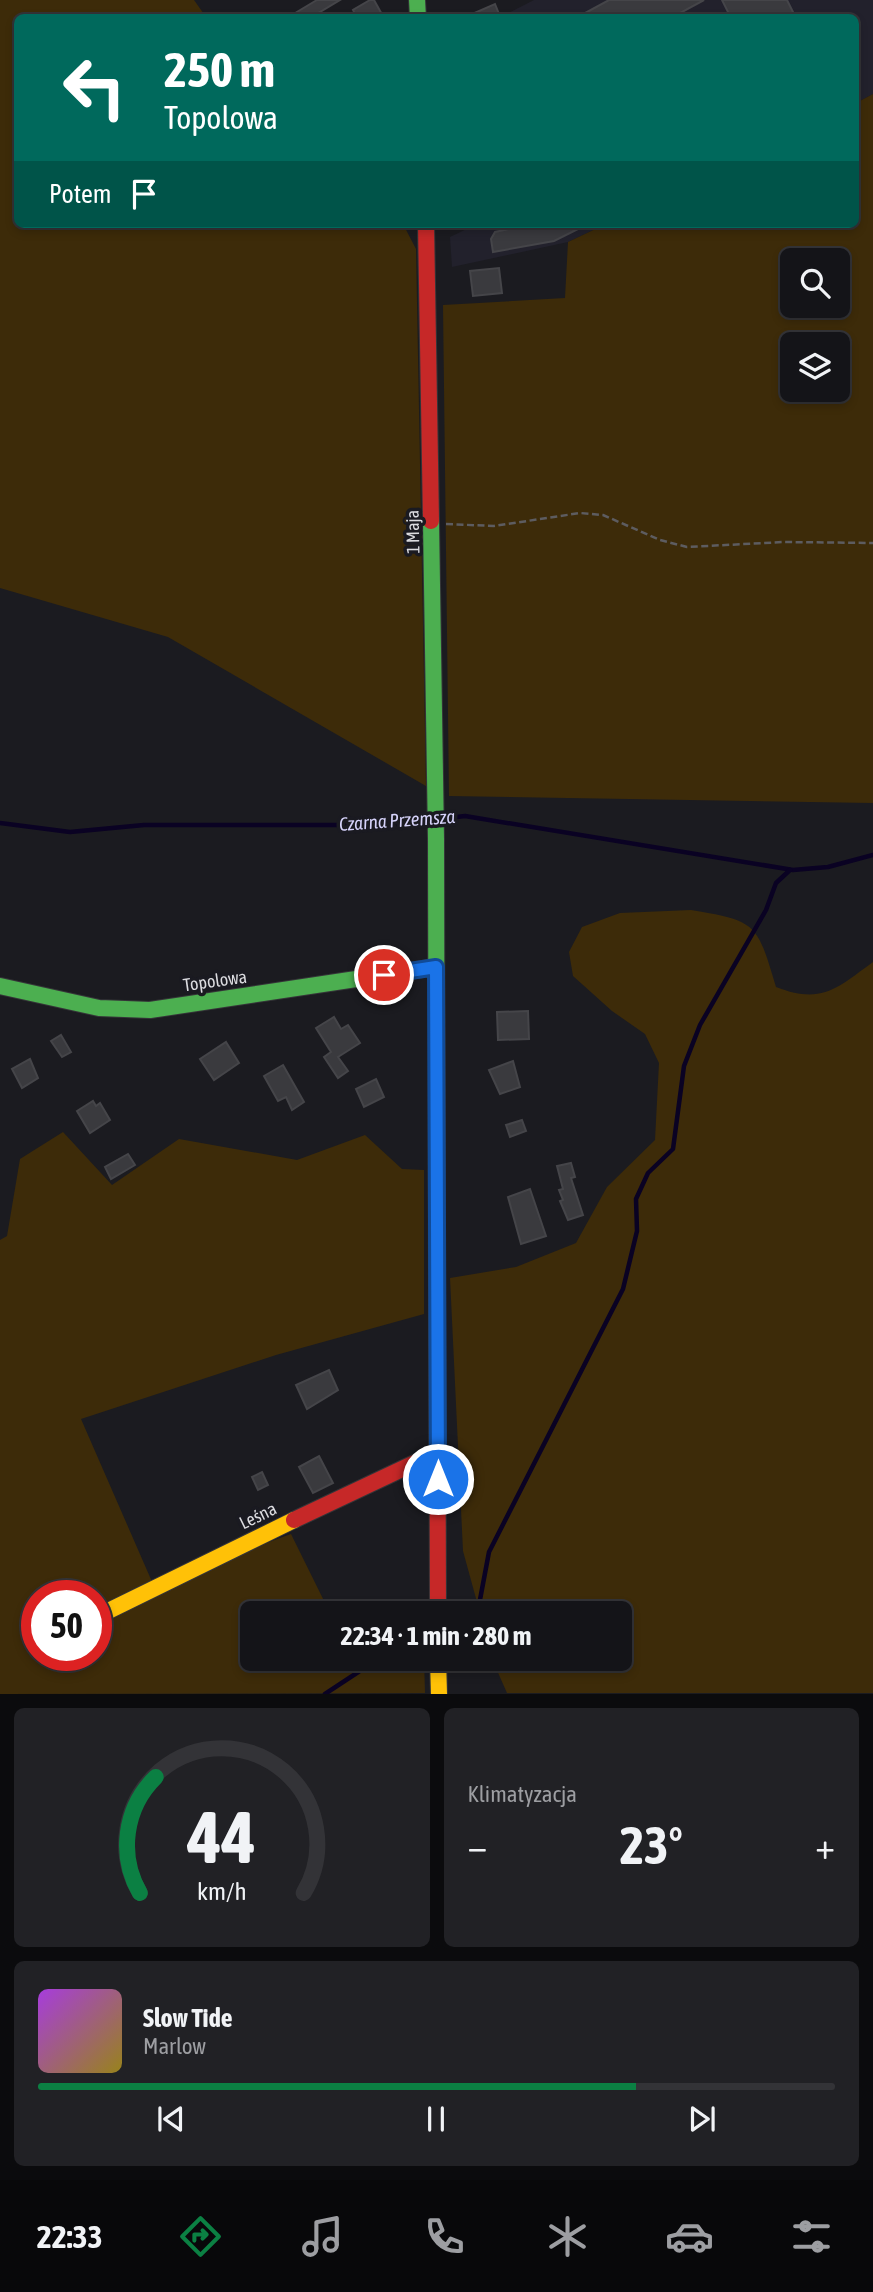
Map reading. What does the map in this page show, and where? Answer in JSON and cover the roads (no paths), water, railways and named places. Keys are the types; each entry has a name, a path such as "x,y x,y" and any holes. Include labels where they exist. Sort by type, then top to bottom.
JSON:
{"main road":[{"name":"1 Maja","path":"426,228 437,880 438,1601"},
{"name":"Topolowa","path":"0,986 99,1008 150,1010 436,967"},
{"name":"Leśna","path":"112,1609 380,1477 438,1452"},
{"path":"439,1671 439,1693"}],"waterway":[{"name":"Czarna Przemsza","path":"440,819 465,816 793,870 828,867 873,855"},
{"name":"Czarna Przemsza","path":"0,823 70,832 144,825 387,825 432,820"},
{"path":"480,1601 489,1552 623,1289 637,1231 636,1199 648,1173 673,1149 684,1066 700,1025 766,910 776,883 790,870"},
{"path":"325,1694 360,1671"}]}
